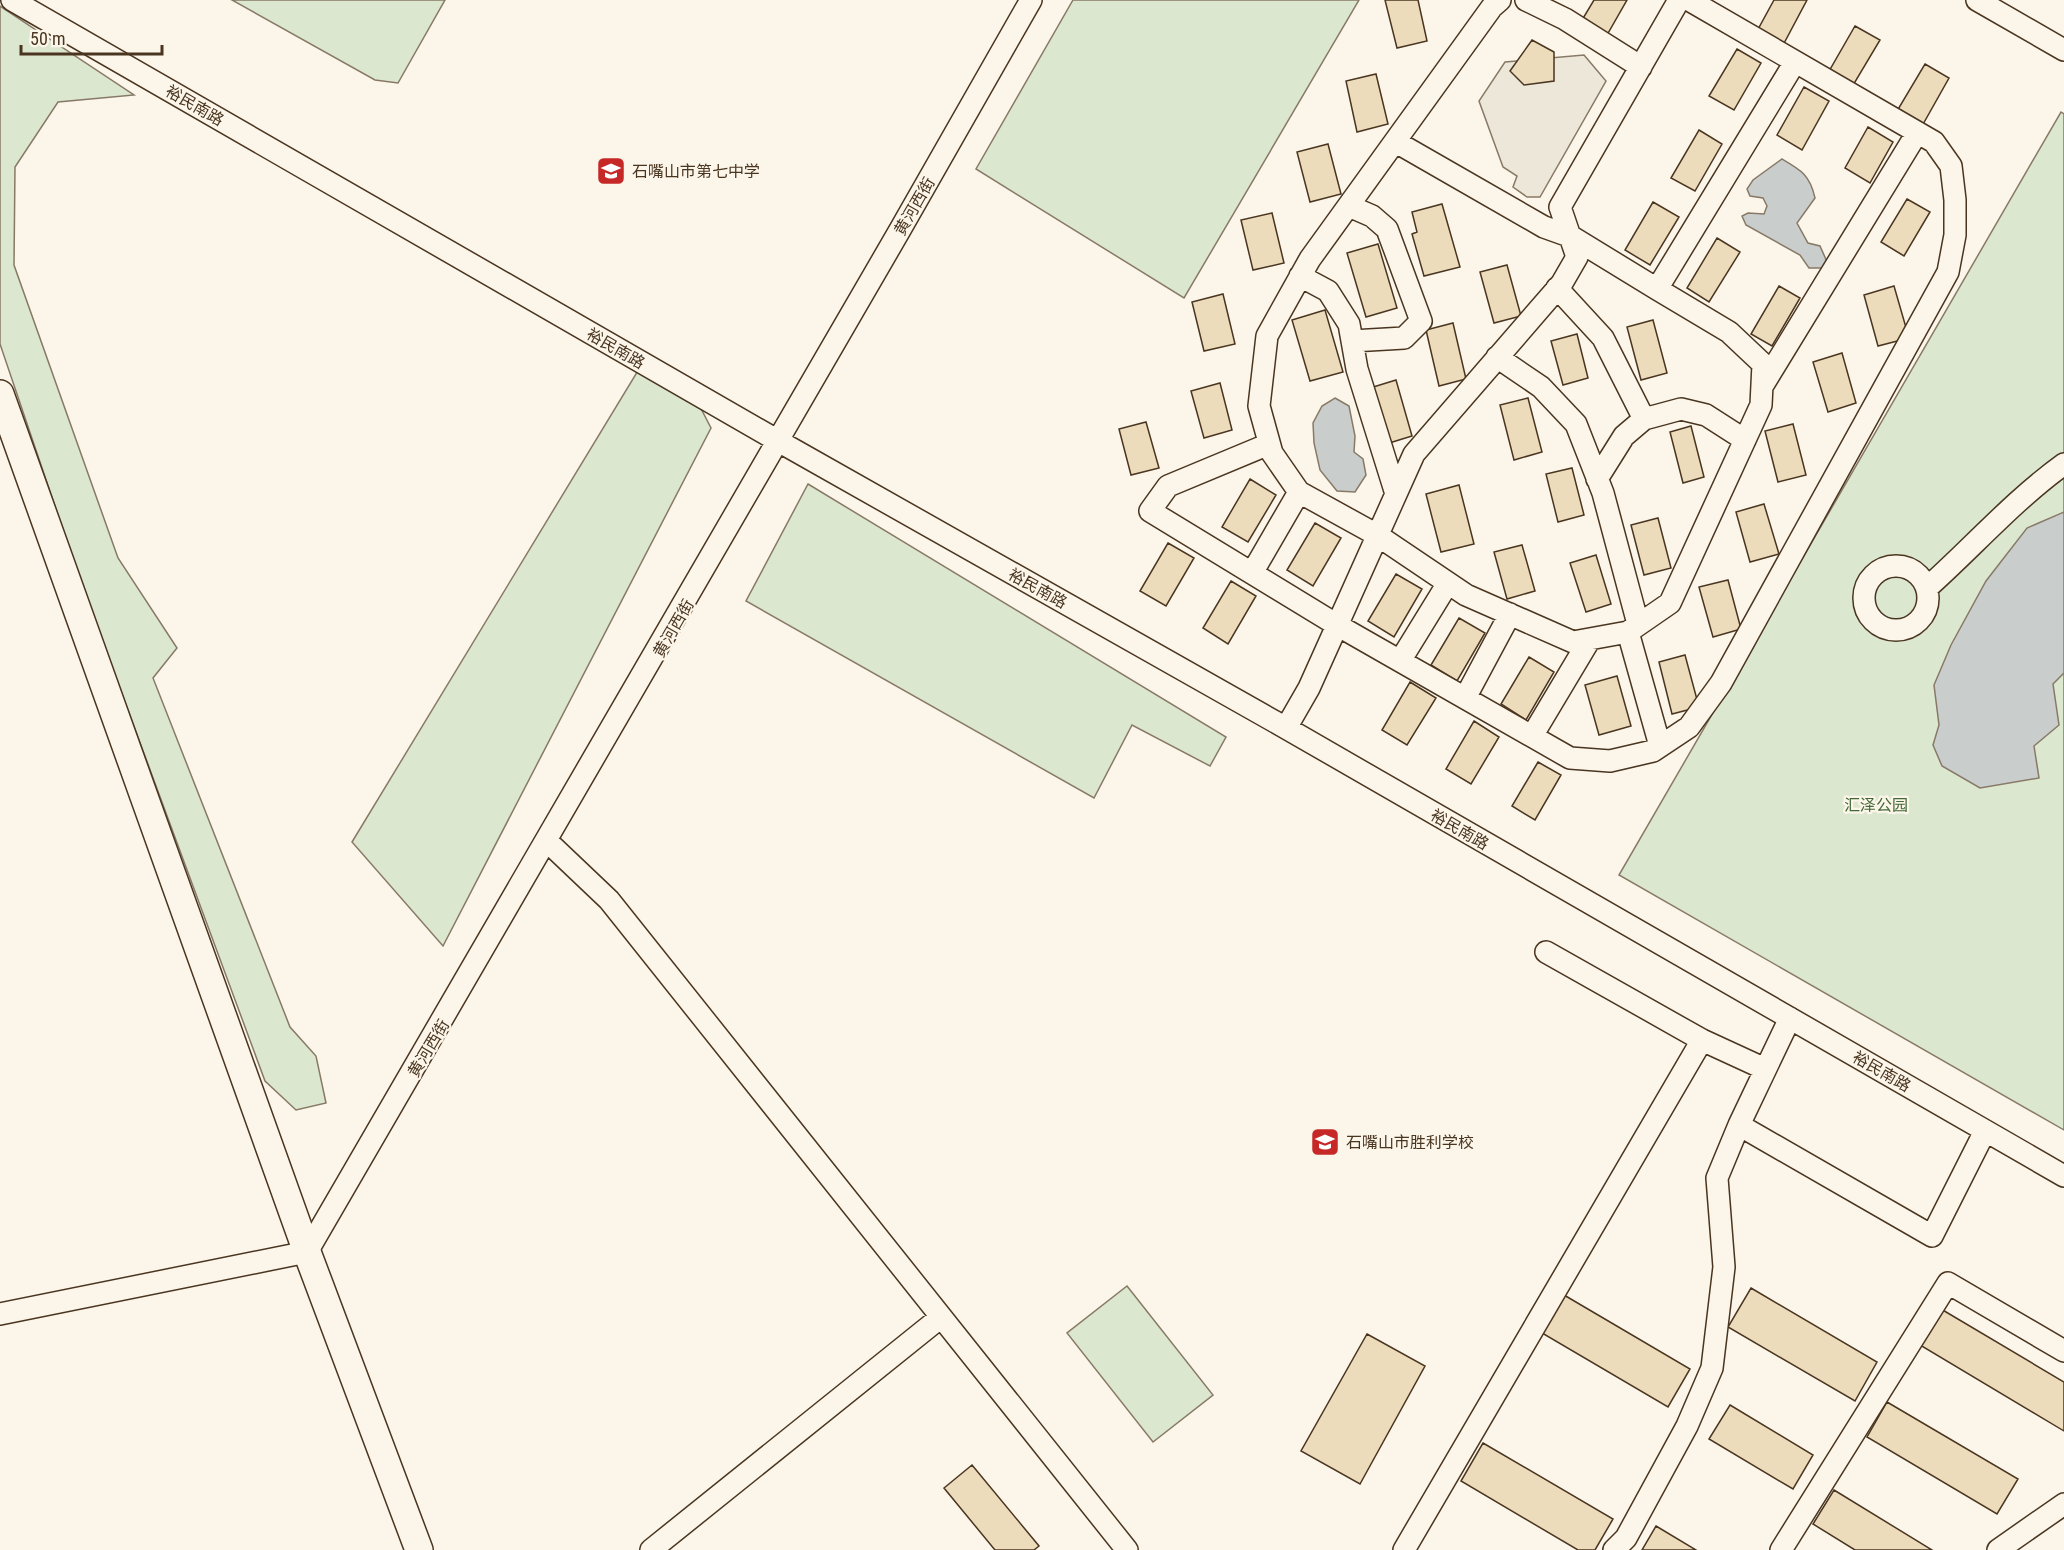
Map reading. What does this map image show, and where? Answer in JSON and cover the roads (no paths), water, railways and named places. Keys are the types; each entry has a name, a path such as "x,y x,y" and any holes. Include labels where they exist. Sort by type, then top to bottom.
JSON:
{"main road":[{"path":"0,394 308,1252 419,1550"}],"street":[{"name":"裕民南路","path":"12,0 780,442 1286,728 2064,1176"},
{"name":"黄河西街","path":"308,1252 549,843 1031,0"},
{"path":"1396,142 1544,227 1572,237 1729,332 1763,364 1761,405 1670,603 1633,628 1573,642 1466,595 1377,535 1299,492 1272,453 1259,406 1268,336 1310,259 1492,7 1500,0"},
{"path":"1526,0 1565,18 1641,67"},
{"path":"1286,728 1309,688 1414,454 1557,288 1577,257 1560,207 1679,0"},
{"path":"1269,444 1168,486 1150,511 1337,625 1570,758 1610,761 1653,751 1689,727 1721,683 1948,272 1955,235 1955,201 1951,166 1934,142 1689,0"},
{"path":"1977,0 2064,50"},
{"path":"1657,289 1796,62"},
{"path":"1762,388 1917,133"},
{"path":"1349,206 1372,216 1388,229 1421,321 1404,338 1352,341"},
{"path":"1300,276 1328,291 1349,324 1357,369 1396,494"},
{"path":"1557,288 1603,338 1644,419"},
{"path":"1497,357 1541,387 1575,424 1603,493 1660,746"},
{"path":"1597,479 1624,436 1644,419 1682,409 1706,415 1745,440"},
{"path":"1927,588 2037,484 2064,464"},
{"path":"1252,573 1299,492"},
{"path":"1400,661 1448,582"},
{"path":"1465,698 1510,614"},
{"path":"1532,736 1590,639"},
{"path":"549,843 609,900 1127,1550"},
{"path":"1546,952 1702,1040 1765,1069"},
{"path":"1614,1550 1626,1538 1687,1426 1712,1368 1724,1268 1717,1178 1739,1125 1790,1018"},
{"path":"1404,1550 1702,1040"},
{"path":"1739,1125 1932,1236 1985,1131"},
{"path":"0,1314 308,1252"},
{"path":"1781,1550 1948,1283 2064,1351"},
{"path":"651,1550 941,1317"},
{"path":"1998,1550 2064,1504"}],"place":[{"name":"石嘴山市第七中学","path":"611,171"},
{"name":"石嘴山市胜利学校","path":"1325,1142"}],"park label":[{"name":"汇泽公园","path":"1876,805"}]}
